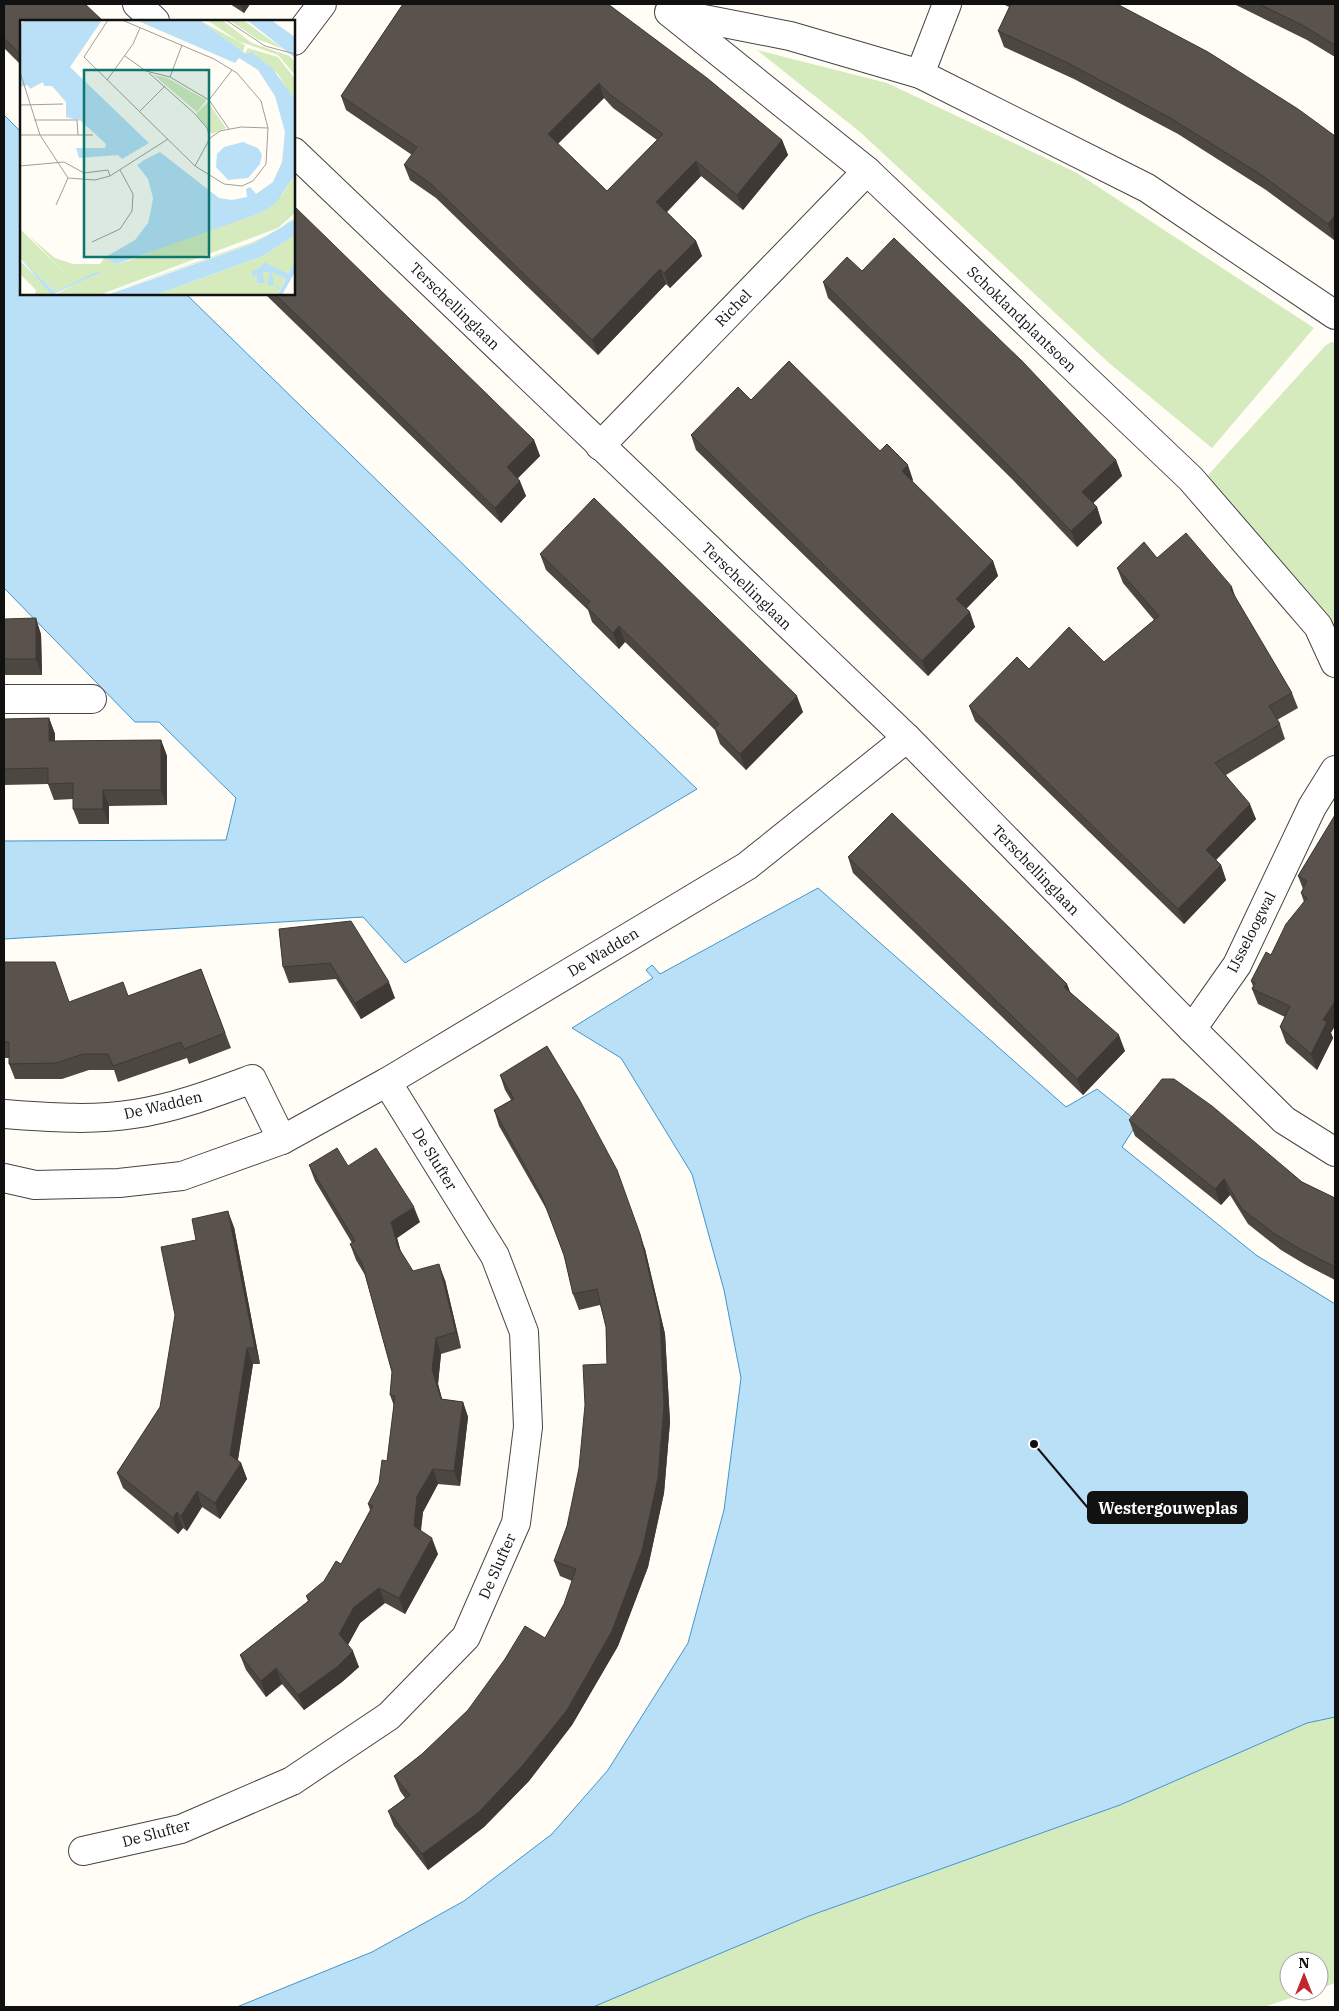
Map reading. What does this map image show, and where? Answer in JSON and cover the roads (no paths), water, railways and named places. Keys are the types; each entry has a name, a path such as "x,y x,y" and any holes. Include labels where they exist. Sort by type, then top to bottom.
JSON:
{"street":[{"path":"137,4 155,20"},
{"path":"295,40 322,4"},
{"path":"920,74 947,4"},
{"name":"Schoklandplantsoen","path":"663,8 790,36 920,74 1147,188 1335,315"},
{"name":"Schoklandplantsoen","path":"663,8 867,171 1191,479 1318,626 1335,663"},
{"name":"Terschellinglaan","path":"295,153 907,738 1192,1029"},
{"name":"Richel","path":"600,446 867,171"},
{"path":"4,699 92,699"},
{"name":"De Wadden","path":"4,1178 35,1185 119,1183 182,1176 282,1140 388,1082 747,866 907,738"},
{"name":"IJsseloogwal","path":"1192,1029 1237,965 1312,807 1335,770"},
{"path":"1192,1029 1284,1120 1335,1152"},
{"name":"De Wadden","path":"4,1114 72,1119 135,1114 203,1097 252,1079 282,1140"},
{"name":"De Slufter","path":"83,1851 180,1829 292,1781 389,1716 466,1637 516,1523 528,1427 524,1332 495,1256 388,1082"}],"water":[{"path":"4,115 20,131 20,295 187,295 697,789 405,963 363,917 4,939 4,841 226,840 236,798 159,722 135,722 4,588"},
{"path":"818,888 1066,1107 1097,1089 1138,1122 1122,1147 1256,1255 1335,1304 1335,1717 1307,1723 1120,1805 809,1916 593,2007 237,2007 372,1952 464,1901 552,1834 608,1770 688,1643 724,1510 741,1378 724,1290 692,1174 621,1058 572,1028 653,978 646,970 652,965 660,974"}],"place":[{"name":"Westergouweplas","path":"1034,1444"}]}
